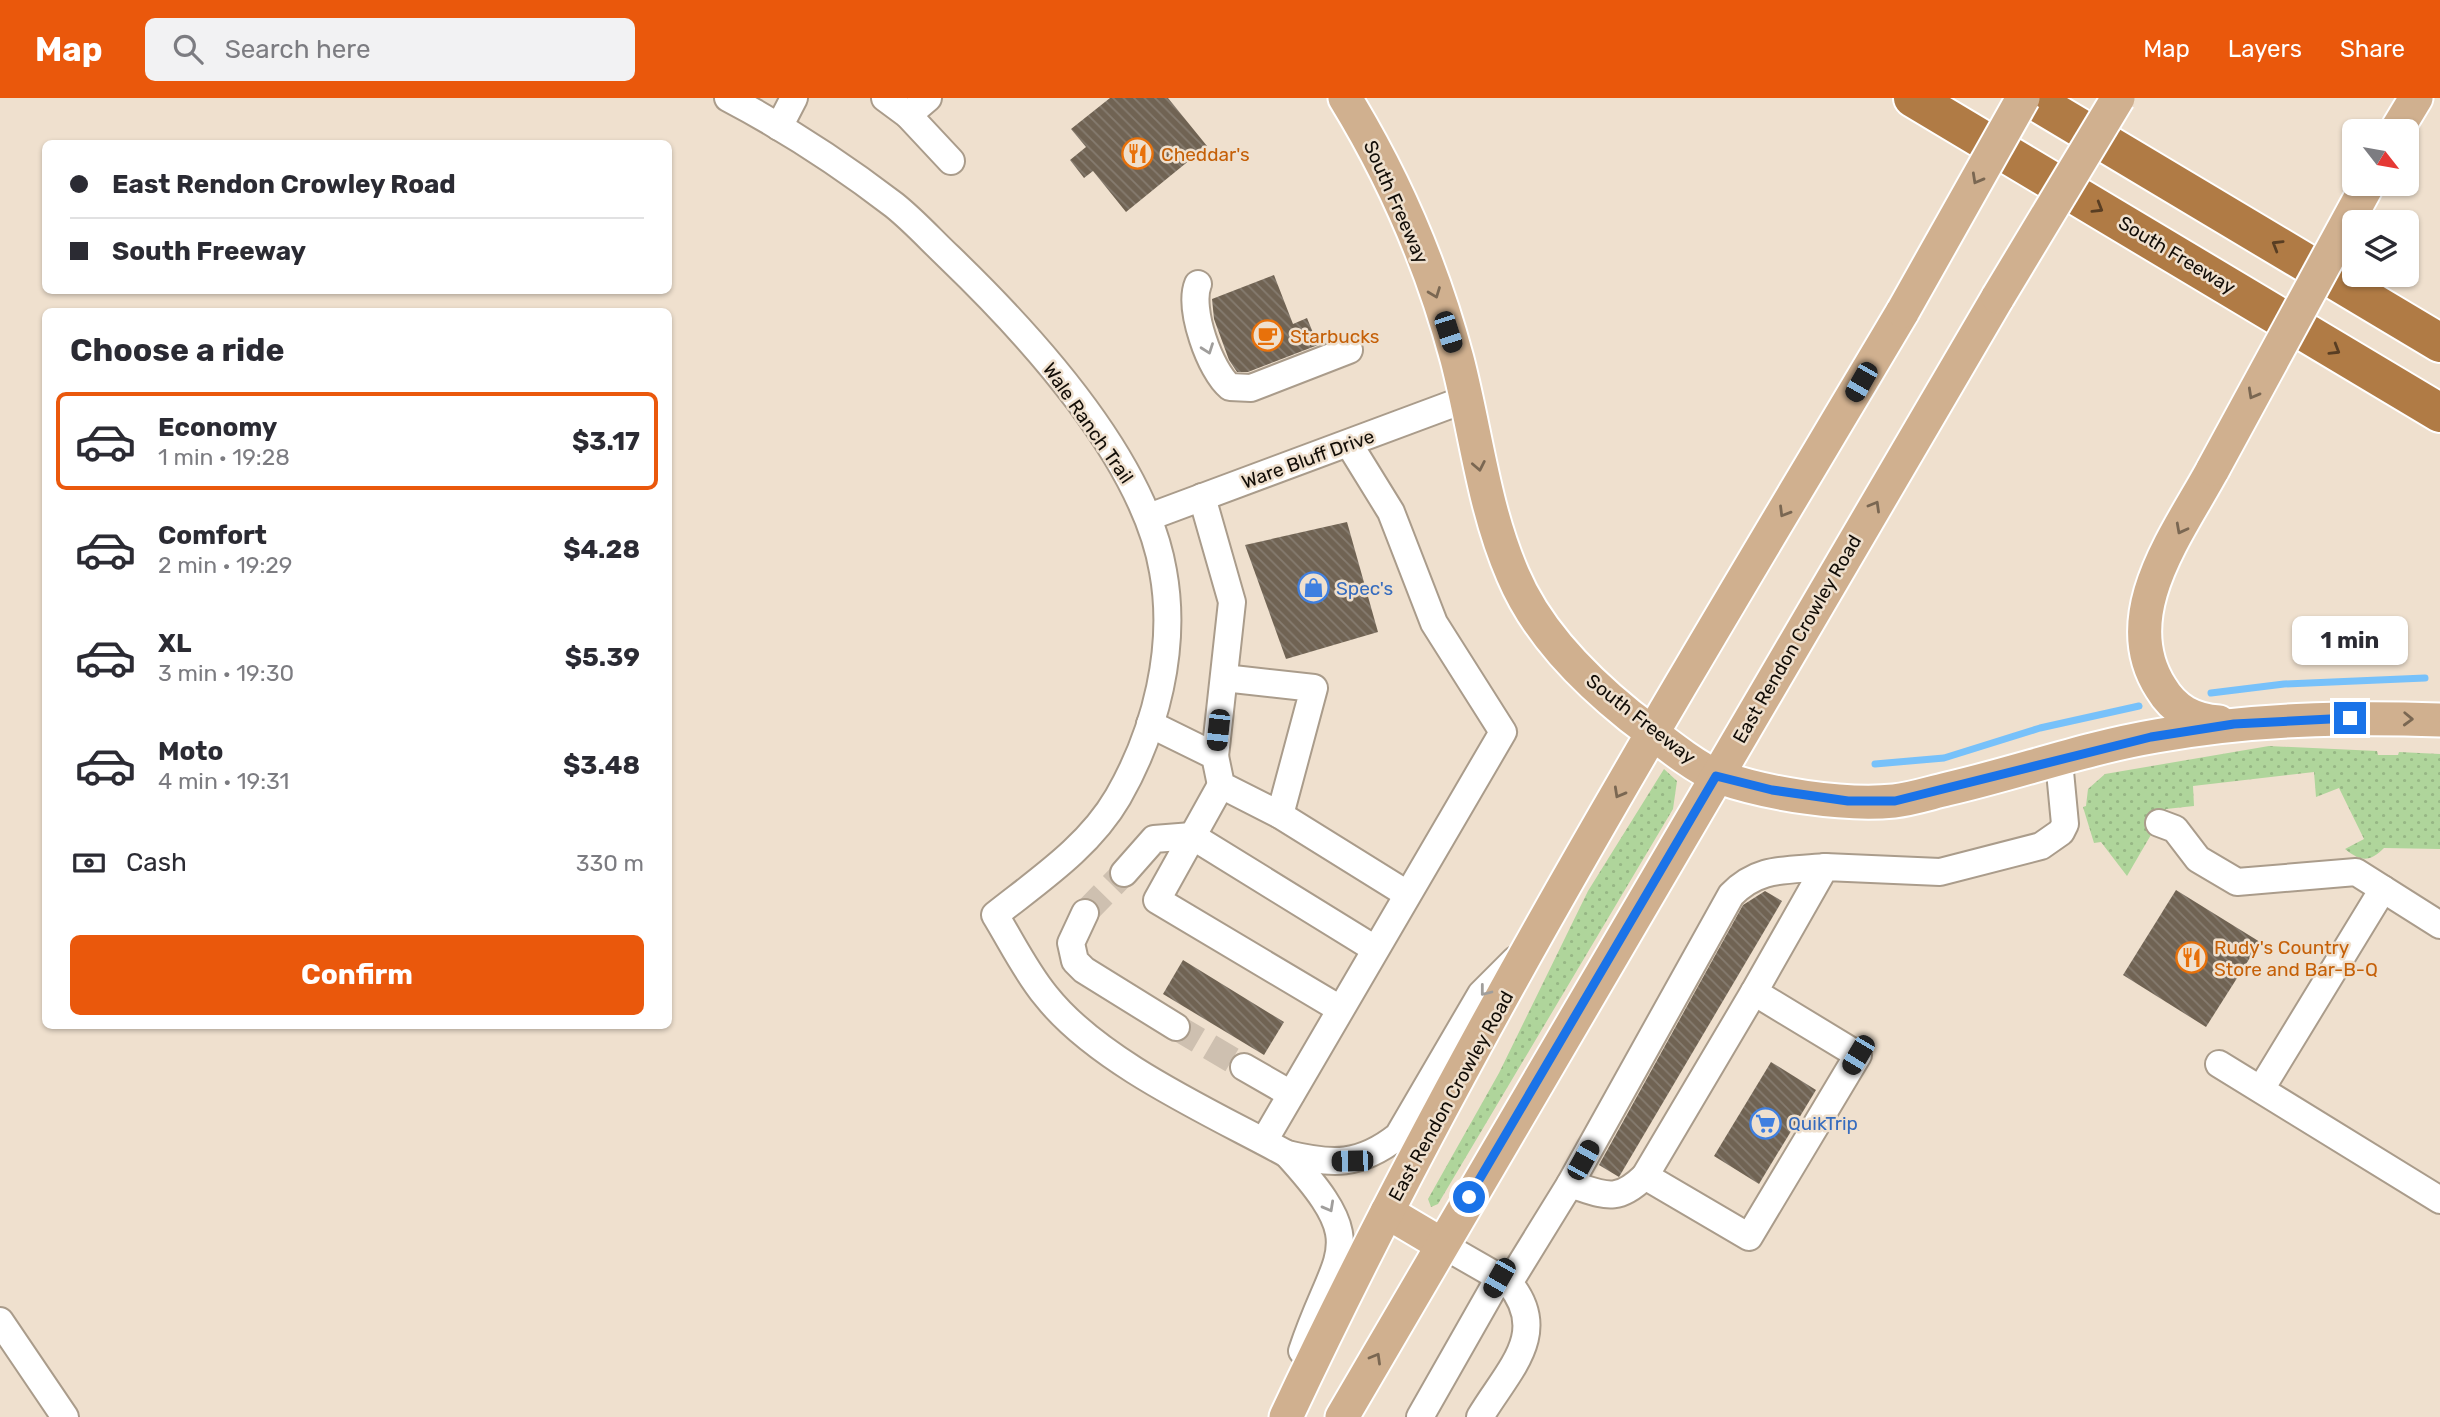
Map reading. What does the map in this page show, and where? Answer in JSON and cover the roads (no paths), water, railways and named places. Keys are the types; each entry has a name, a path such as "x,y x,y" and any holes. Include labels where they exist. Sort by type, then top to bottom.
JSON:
{"highway":[{"name":"South Freeway","path":"1913,98 2440,413"},
{"path":"2030,98 2440,343"}],"main road":[{"name":"South Freeway","path":"1345,98 1382,165 1412,232 1440,306 1466,399 1483,486 1497,536 1515,580 1565,656 1597,689 1652,733 1716,776 1772,790 1848,801 1895,801 2151,737 2234,724 2360,717 2440,720"},
{"name":"East Rendon Crowley Road","path":"1286,1417 1387,1212 1652,733 1903,311 2023,98"},
{"name":"East Rendon Crowley Road","path":"1342,1417 1716,776 2118,98"},
{"path":"2234,724 2203,720 2181,711 2156,681 2146,649 2145,609 2153,580 2361,196"},
{"path":"1387,1212 1441,1244"}],"street":[{"name":"Wale Ranch Trail","path":"728,98 828,157 897,207 995,302 1075,399 1122,465 1149,517 1163,570 1168,622 1162,678 1150,724 1117,799 1075,851 995,915 1045,996 1068,1020 1115,1055 1264,1141"},
{"path":"779,127 794,98"},
{"path":"884,98 918,106 951,161"},
{"path":"1198,284 1194,294 1194,310 1216,371 1230,387 1251,388 1349,350"},
{"name":"Ware Bluff Drive","path":"1149,517 1466,399"},
{"path":"1349,444 1391,512 1434,623 1503,732 1264,1141 1287,1154 1319,1162 1352,1161 1379,1152 1398,1136 1481,994 1500,972 1534,945"},
{"path":"1202,498 1232,602 1215,756 1221,785 1157,900 1340,1009"},
{"path":"1224,678 1314,688 1280,815"},
{"path":"1150,724 1215,756"},
{"path":"1420,1417 1504,1280 1570,1184 1731,895 1757,874 1825,867 1940,872 2041,846 2061,832 2065,824 2059,761"},
{"path":"1221,785 1280,815 1407,894"},
{"path":"2159,823 2175,829 2198,859 2237,883 2356,872 2440,925"},
{"path":"1124,873 1154,839 1192,836 1375,948"},
{"path":"1570,1184 1609,1197 1633,1188 1645,1176 1825,867"},
{"path":"2261,1089 2383,889"},
{"path":"1085,913 1071,943 1075,961 1120,994 1176,1027"},
{"path":"1645,1176 1749,1237 1858,1055 1754,992"},
{"path":"2219,1064 2440,1200"},
{"path":"1244,1067 1291,1094"},
{"path":"1286,1417 1300,1355 1333,1280 1341,1252 1339,1227 1332,1209 1287,1154"},
{"path":"1441,1244 1504,1280 1522,1299 1528,1315 1528,1338 1480,1417"},
{"path":"0,1321 65,1417"}],"waterway":[{"path":"2211,693 2284,684 2425,678"},
{"path":"1875,764 1944,758 2040,728 2139,706"}],"tunnel":[{"path":"1085,913 1124,873"},
{"path":"1176,1027 1244,1067"}],"place":[{"name":"Cheddar's","path":"1138,154"},
{"name":"Starbucks","path":"1267,336"},
{"name":"Spec's","path":"1313,588"},
{"name":"Rudy's Country Store and Bar-B-Q","path":"2191,958"},
{"name":"QuikTrip","path":"1765,1123"}]}
